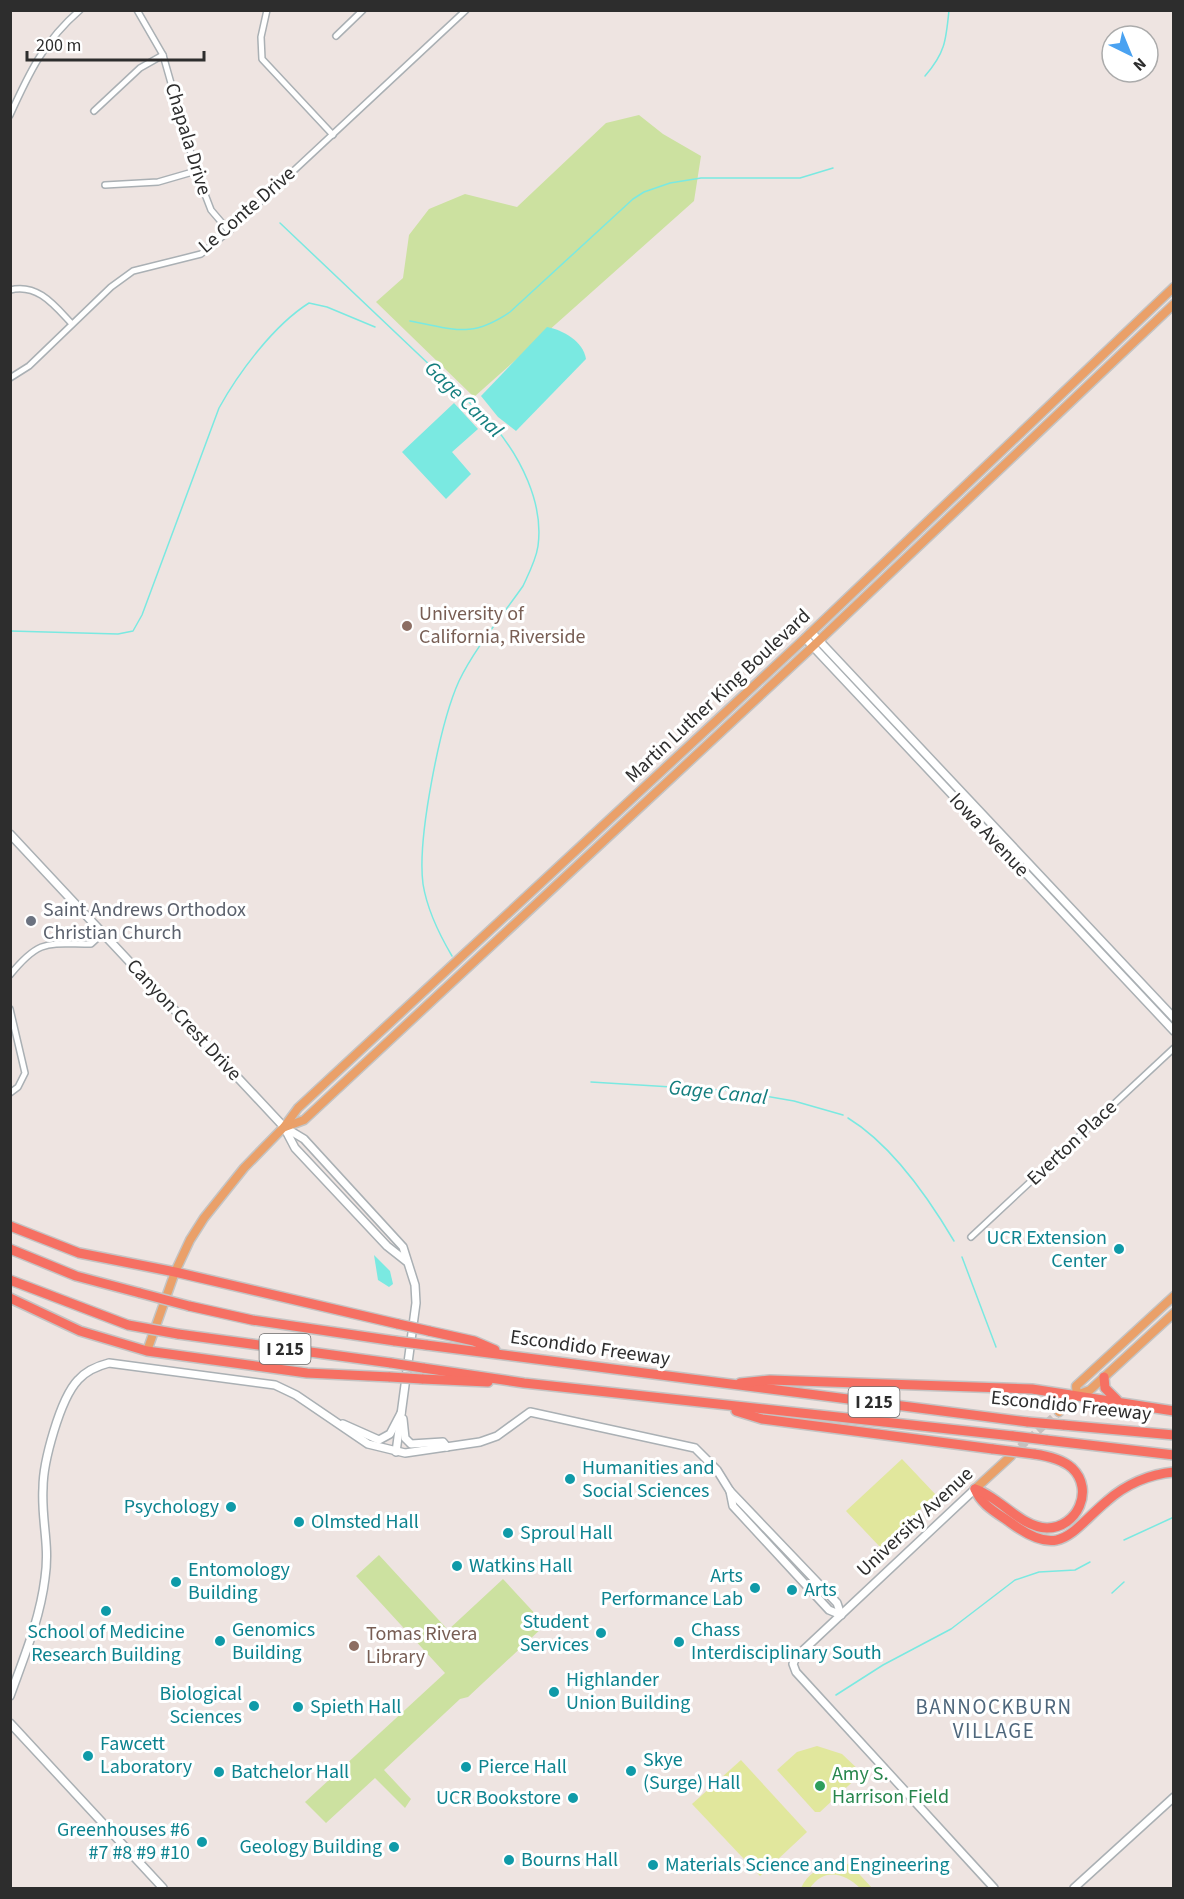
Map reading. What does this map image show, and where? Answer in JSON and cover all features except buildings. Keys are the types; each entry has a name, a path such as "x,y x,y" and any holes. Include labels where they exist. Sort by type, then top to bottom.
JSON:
{"highway":[{"path":"10,1226 79,1252 474,1341 502,1353"},
{"name":"Escondido Freeway","path":"10,1249 76,1276 252,1320 426,1346 502,1353 720,1385 938,1408 1028,1422 1173,1435"},
{"name":"Escondido Freeway","path":"10,1280 128,1325 178,1334 524,1383 1173,1455"},
{"path":"10,1298 80,1331 147,1351 307,1373 524,1383"},
{"path":"1104,1377 1105,1388 1119,1402"},
{"path":"720,1385 770,1380 1032,1389 1173,1412"},
{"path":"717,1405 762,1419 1034,1454 1065,1463 1078,1476 1082,1488 1080,1506 1070,1520 1060,1526 1046,1528 1030,1523 988,1494 975,1490"},
{"path":"975,1490 979,1501 1025,1534 1050,1540 1076,1531 1105,1502 1124,1488 1146,1478 1173,1472"}],"main road":[{"name":"Martin Luther King Boulevard","path":"147,1351 175,1272 204,1218 244,1168 284,1127 298,1108 808,635 1173,287"},
{"name":"Martin Luther King Boulevard","path":"284,1127 304,1120 312,1113 817,643 1173,304"},
{"path":"1077,1395 1076,1386 1173,1296"},
{"path":"1059,1412 1077,1395 1090,1390 1173,1313"},
{"name":"University Avenue","path":"975,1490 1011,1456"}],"street":[{"path":"10,115 34,62 62,25 80,10"},
{"name":"Chapala Drive","path":"137,10 163,55 196,171 211,210 229,231"},
{"path":"267,10 261,37 262,59 333,135"},
{"path":"336,36 363,10"},
{"name":"Le Conte Drive","path":"10,378 29,366 72,324 133,271 201,254 229,231 466,10"},
{"path":"94,111 140,68 163,55"},
{"path":"105,185 158,182 196,171"},
{"path":"10,290 34,290 49,300 72,324"},
{"name":"Iowa Avenue","path":"808,635 1173,1018"},
{"name":"Iowa Avenue","path":"817,643 1173,1031"},
{"name":"Canyon Crest Drive","path":"10,834 284,1127 295,1148 387,1246 406,1261"},
{"path":"10,975 25,957 40,947 63,942 91,944 103,933"},
{"path":"10,1009 25,1073 18,1087 10,1093"},
{"name":"Everton Place","path":"971,1237 1173,1048"},
{"name":"Canyon Crest Drive","path":"284,1127 304,1139 404,1247 416,1294 396,1452"},
{"path":"10,1696 41,1605 49,1547 43,1503 43,1480 63,1410 73,1386 85,1373 100,1365 118,1363 275,1385 297,1395 368,1444 396,1452 447,1448 492,1438 524,1414 539,1413 695,1448 717,1470 730,1491 837,1603 841,1615"},
{"path":"332,1420 379,1440 390,1434 402,1411"},
{"path":"402,1411 404,1434 409,1443 443,1442 447,1448"},
{"name":"University Avenue","path":"975,1490 796,1657 793,1664 796,1672 848,1732 994,1888"},
{"path":"10,1723 163,1888"},
{"path":"1074,1888 1173,1797"}],"green space":[{"path":"639,115 663,134 701,156 694,201 474,397 376,302 403,278 409,235 429,209 465,194 517,207 606,123"},
{"path":"902,1459 936,1495 880,1547 846,1511"},
{"path":"379,1555 448,1630 503,1579 539,1618 537,1620 543,1627 468,1697 460,1699 384,1770 411,1799 405,1808 375,1778 326,1823 305,1802 445,1673 356,1576"},
{"name":"Amy S. Harrison Field","path":"817,1746 842,1754 862,1773 820,1812 815,1812 777,1770 797,1752"},
{"path":"741,1760 807,1832 760,1876 692,1804"},
{"path":"849,1863 872,1888 860,1888 848,1879 835,1874 822,1877 810,1888 801,1888 808,1877 818,1870 830,1866 844,1867"}],"water":[{"path":"547,327 571,337 581,347 586,359 516,431 498,417 481,396"},
{"path":"454,403 478,429 452,452 471,474 446,499 402,452"},
{"path":"374,1255 390,1271 393,1284 389,1287 378,1280"}],"waterway":[{"path":"925,76 941,53 949,10"},
{"path":"410,321 462,330 484,326 496,320 510,312 633,199 644,192 670,183 701,178 800,178 833,168"},
{"name":"Gage Canal","path":"280,223 493,425 521,466 534,497 539,530 534,561 523,586 481,644 459,681 445,724 432,781 423,839 423,884 434,921 452,956"},
{"path":"10,631 118,634 133,631 142,615 219,408 258,350 296,312 309,303 327,307 375,327"},
{"name":"Gage Canal","path":"591,1082 736,1091 794,1101 843,1115"},
{"name":"Gage Canal","path":"848,1118 879,1142 908,1173 954,1241"},
{"name":"Gage Canal","path":"962,1257 996,1347"},
{"path":"1124,1540 1174,1517"},
{"path":"836,1695 883,1665 951,1629 1015,1580 1039,1572 1075,1570 1090,1562"},
{"path":"1112,1593 1124,1582"}],"tunnel":[{"path":"1011,1455 1059,1412"}],"place":[{"name":"University of California, Riverside","path":"407,626"},
{"name":"Saint Andrews Orthodox Christian Church","path":"31,921"},
{"name":"UCR Extension Center","path":"1119,1249"},
{"name":"Humanities and Social Sciences","path":"570,1479"},
{"name":"Psychology","path":"231,1507"},
{"name":"Olmsted Hall","path":"299,1522"},
{"name":"Sproul Hall","path":"508,1533"},
{"name":"Watkins Hall","path":"457,1566"},
{"name":"Entomology Building","path":"176,1582"},
{"name":"Arts Performance Lab","path":"755,1588"},
{"name":"Arts","path":"792,1590"},
{"name":"School of Medicine Research Building","path":"106,1611"},
{"name":"Student Services","path":"601,1633"},
{"name":"Genomics Building","path":"220,1641"},
{"name":"Chass Interdisciplinary South","path":"679,1642"},
{"name":"Tomas Rivera Library","path":"354,1646"},
{"name":"Highlander Union Building","path":"554,1692"},
{"name":"Biological Sciences","path":"254,1706"},
{"name":"Spieth Hall","path":"298,1707"},
{"name":"Fawcett Laboratory","path":"88,1756"},
{"name":"Pierce Hall","path":"466,1767"},
{"name":"Skye (Surge) Hall","path":"631,1771"},
{"name":"Batchelor Hall","path":"219,1772"},
{"name":"Amy S. Harrison Field","path":"820,1786"},
{"name":"UCR Bookstore","path":"573,1798"},
{"name":"Greenhouses #6 #7 #8 #9 #10","path":"202,1842"},
{"name":"Geology Building","path":"394,1847"},
{"name":"Bourns Hall","path":"509,1860"},
{"name":"Materials Science and Engineering","path":"653,1865"}],"district":[{"name":"BANNOCKBURN VILLAGE","path":"994,1719"}]}
